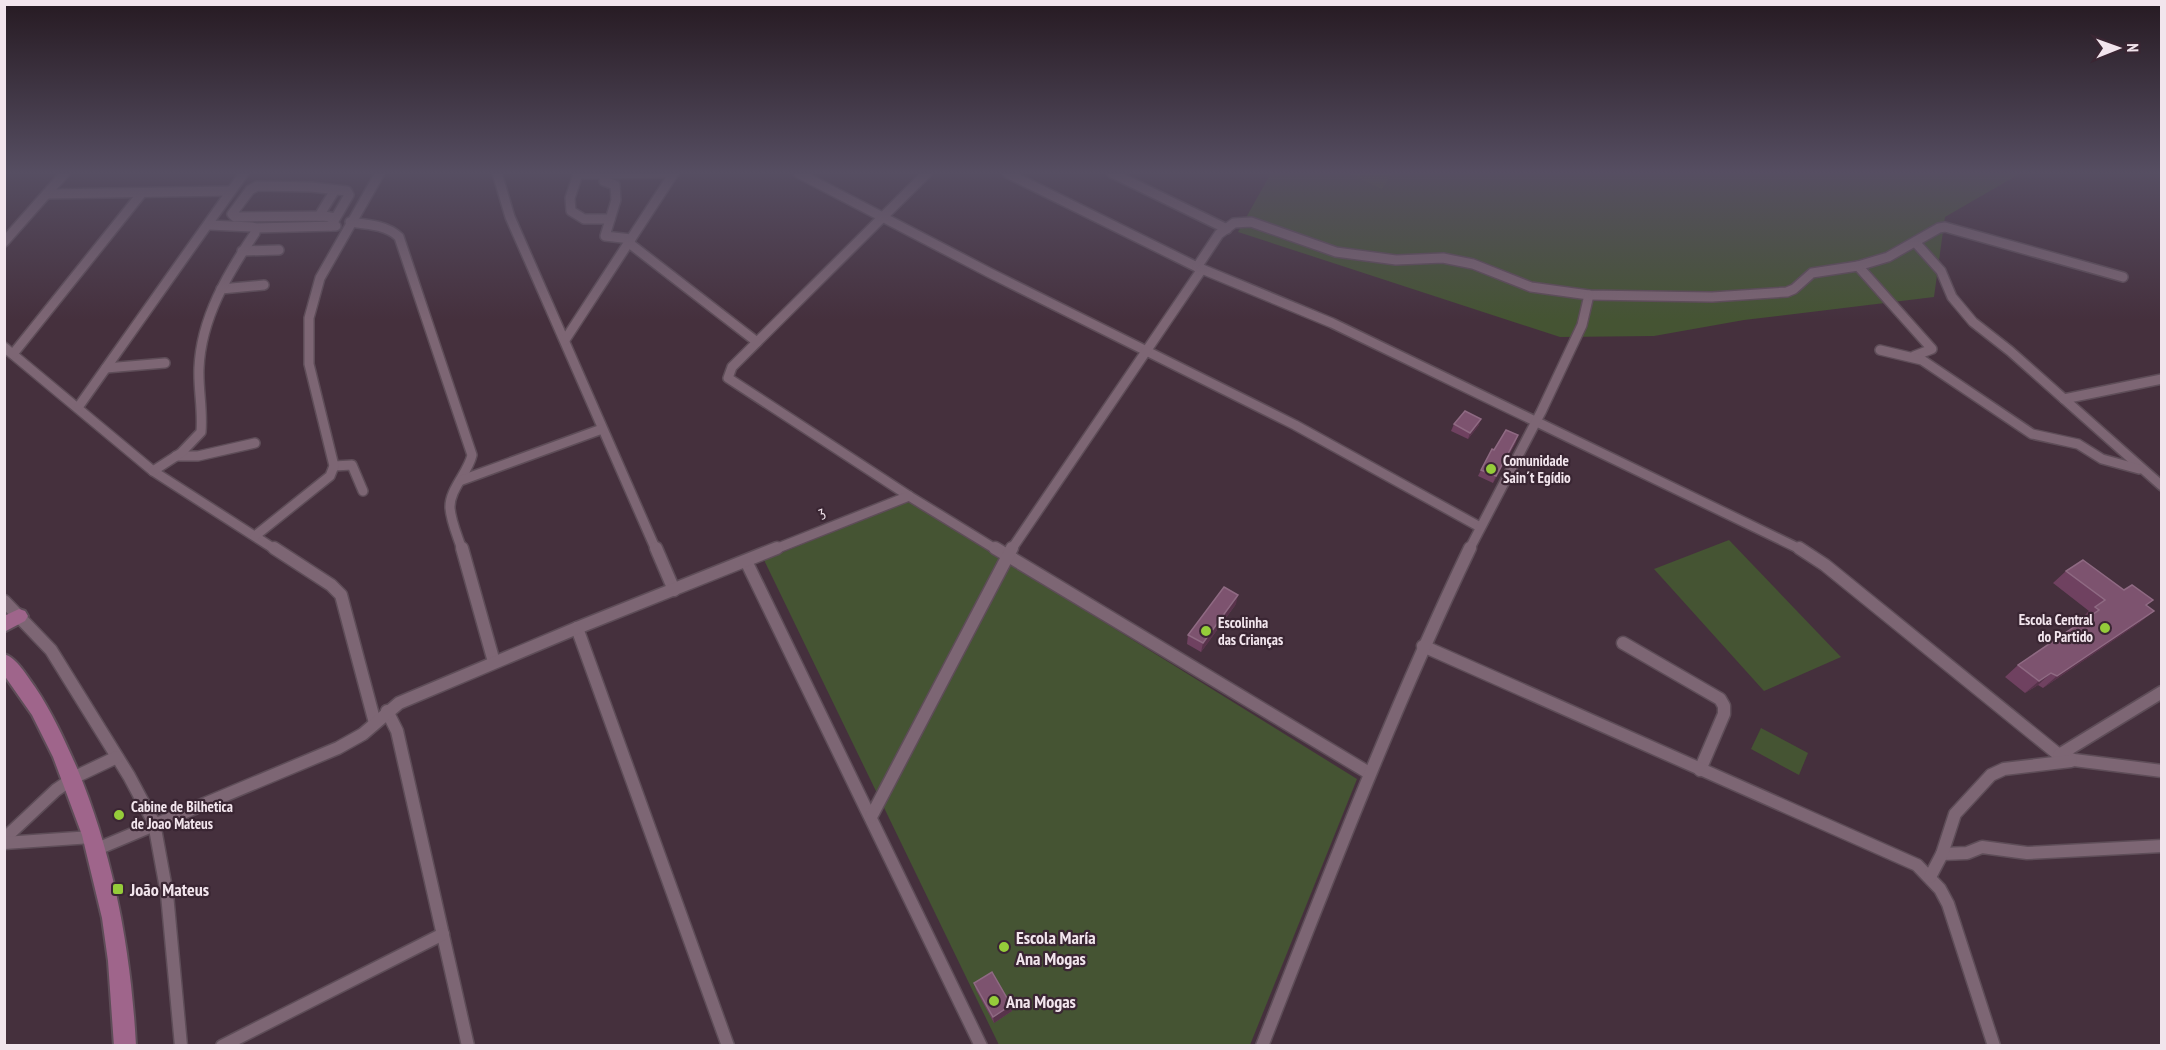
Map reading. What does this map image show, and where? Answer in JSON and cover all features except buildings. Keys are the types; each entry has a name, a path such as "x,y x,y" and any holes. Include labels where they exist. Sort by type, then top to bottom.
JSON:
{"main road":[{"path":"4,661 43,716 73,778 94,843 115,930 124,1009 125,1046"}],"street":[{"path":"4,242 22,222"},
{"path":"117,222 9,350 79,406 153,471 314,572 341,595 375,723"},
{"path":"79,406 211,222"},
{"path":"209,225 255,228 333,222 376,226 395,233 399,237 472,455 471,466 453,492 450,508 494,662"},
{"path":"512,222 674,590"},
{"path":"609,222 605,236 630,241 758,342"},
{"path":"565,340 642,222"},
{"path":"878,222 732,367 728,378 909,496 1370,773"},
{"path":"890,222 1295,424 1480,527"},
{"path":"1107,222 1200,268 1332,323 1813,556 2059,756 2162,771"},
{"path":"1213,222 1227,229"},
{"path":"871,817 1007,556 1147,351 1200,268 1211,244 1234,223 1251,222 1336,252 1396,260 1443,258 1473,264 1531,287 1589,295 1712,297 1787,292 1794,290 1812,273 1858,266 1888,257 1939,228 1955,228 2005,245 2123,277"},
{"path":"255,536 330,476 334,466 309,364 309,318 320,278 349,224"},
{"path":"153,471 194,442 201,432 200,360 210,316 221,289 242,251 255,234 255,228"},
{"path":"1915,242 1941,271 1952,297 1960,308 2162,486"},
{"path":"242,251 279,249"},
{"path":"1858,266 1897,306 1930,345 1932,349 1914,356"},
{"path":"221,289 264,285"},
{"path":"1262,1046 1423,646 1480,527 1536,422 1582,325 1589,295"},
{"path":"1880,350 1914,356 2032,434 2078,444 2108,461 2142,470"},
{"path":"106,368 165,363"},
{"path":"2064,399 2162,379"},
{"path":"462,480 602,429"},
{"path":"176,456 198,456 255,443"},
{"path":"334,466 352,465 363,491"},
{"name":"3","path":"94,843 154,823 338,748 363,734 399,703 494,662 909,496"},
{"path":"746,561 981,1046"},
{"path":"4,601 12,621 51,650 117,757 154,823 167,894 181,1046"},
{"path":"577,628 728,1046"},
{"path":"1623,644 1720,699 1724,706 1724,714 1700,770"},
{"path":"1423,646 1917,865 1930,877 1948,904 1994,1046"},
{"path":"2059,756 2162,692"},
{"path":"387,711 397,731 468,1046"},
{"path":"4,841 19,823 73,778 99,768 117,757"},
{"path":"1930,877 1942,854 1955,814 1991,775 2004,769 2074,760"},
{"path":"4,841 94,843"},
{"path":"1942,854 1967,853 1982,847 2027,853 2162,846"},
{"path":"222,1046 442,934"}],"shaded area":[{"path":"1244,222 1944,222 1934,297 1744,320 1654,336 1560,337 1238,232"},
{"path":"905,502 912,503 1357,779 1250,1045 999,1045 764,560"},
{"path":"1729,540 1841,657 1764,691 1654,569"},
{"path":"1761,728 1808,753 1799,775 1751,749"}],"place":[{"name":"Comunidade Sain´t Egídio","path":"1491,469"},
{"name":"Escola Central do Partido","path":"2105,628"},
{"name":"Escolinha das Crianças","path":"1206,631"},
{"name":"Cabine de Bilhetica de Joao Mateus","path":"119,815"},
{"name":"João Mateus","path":"118,889"},
{"name":"Escola María Ana Mogas","path":"1004,947"},
{"name":"Ana Mogas","path":"994,1001"}]}
